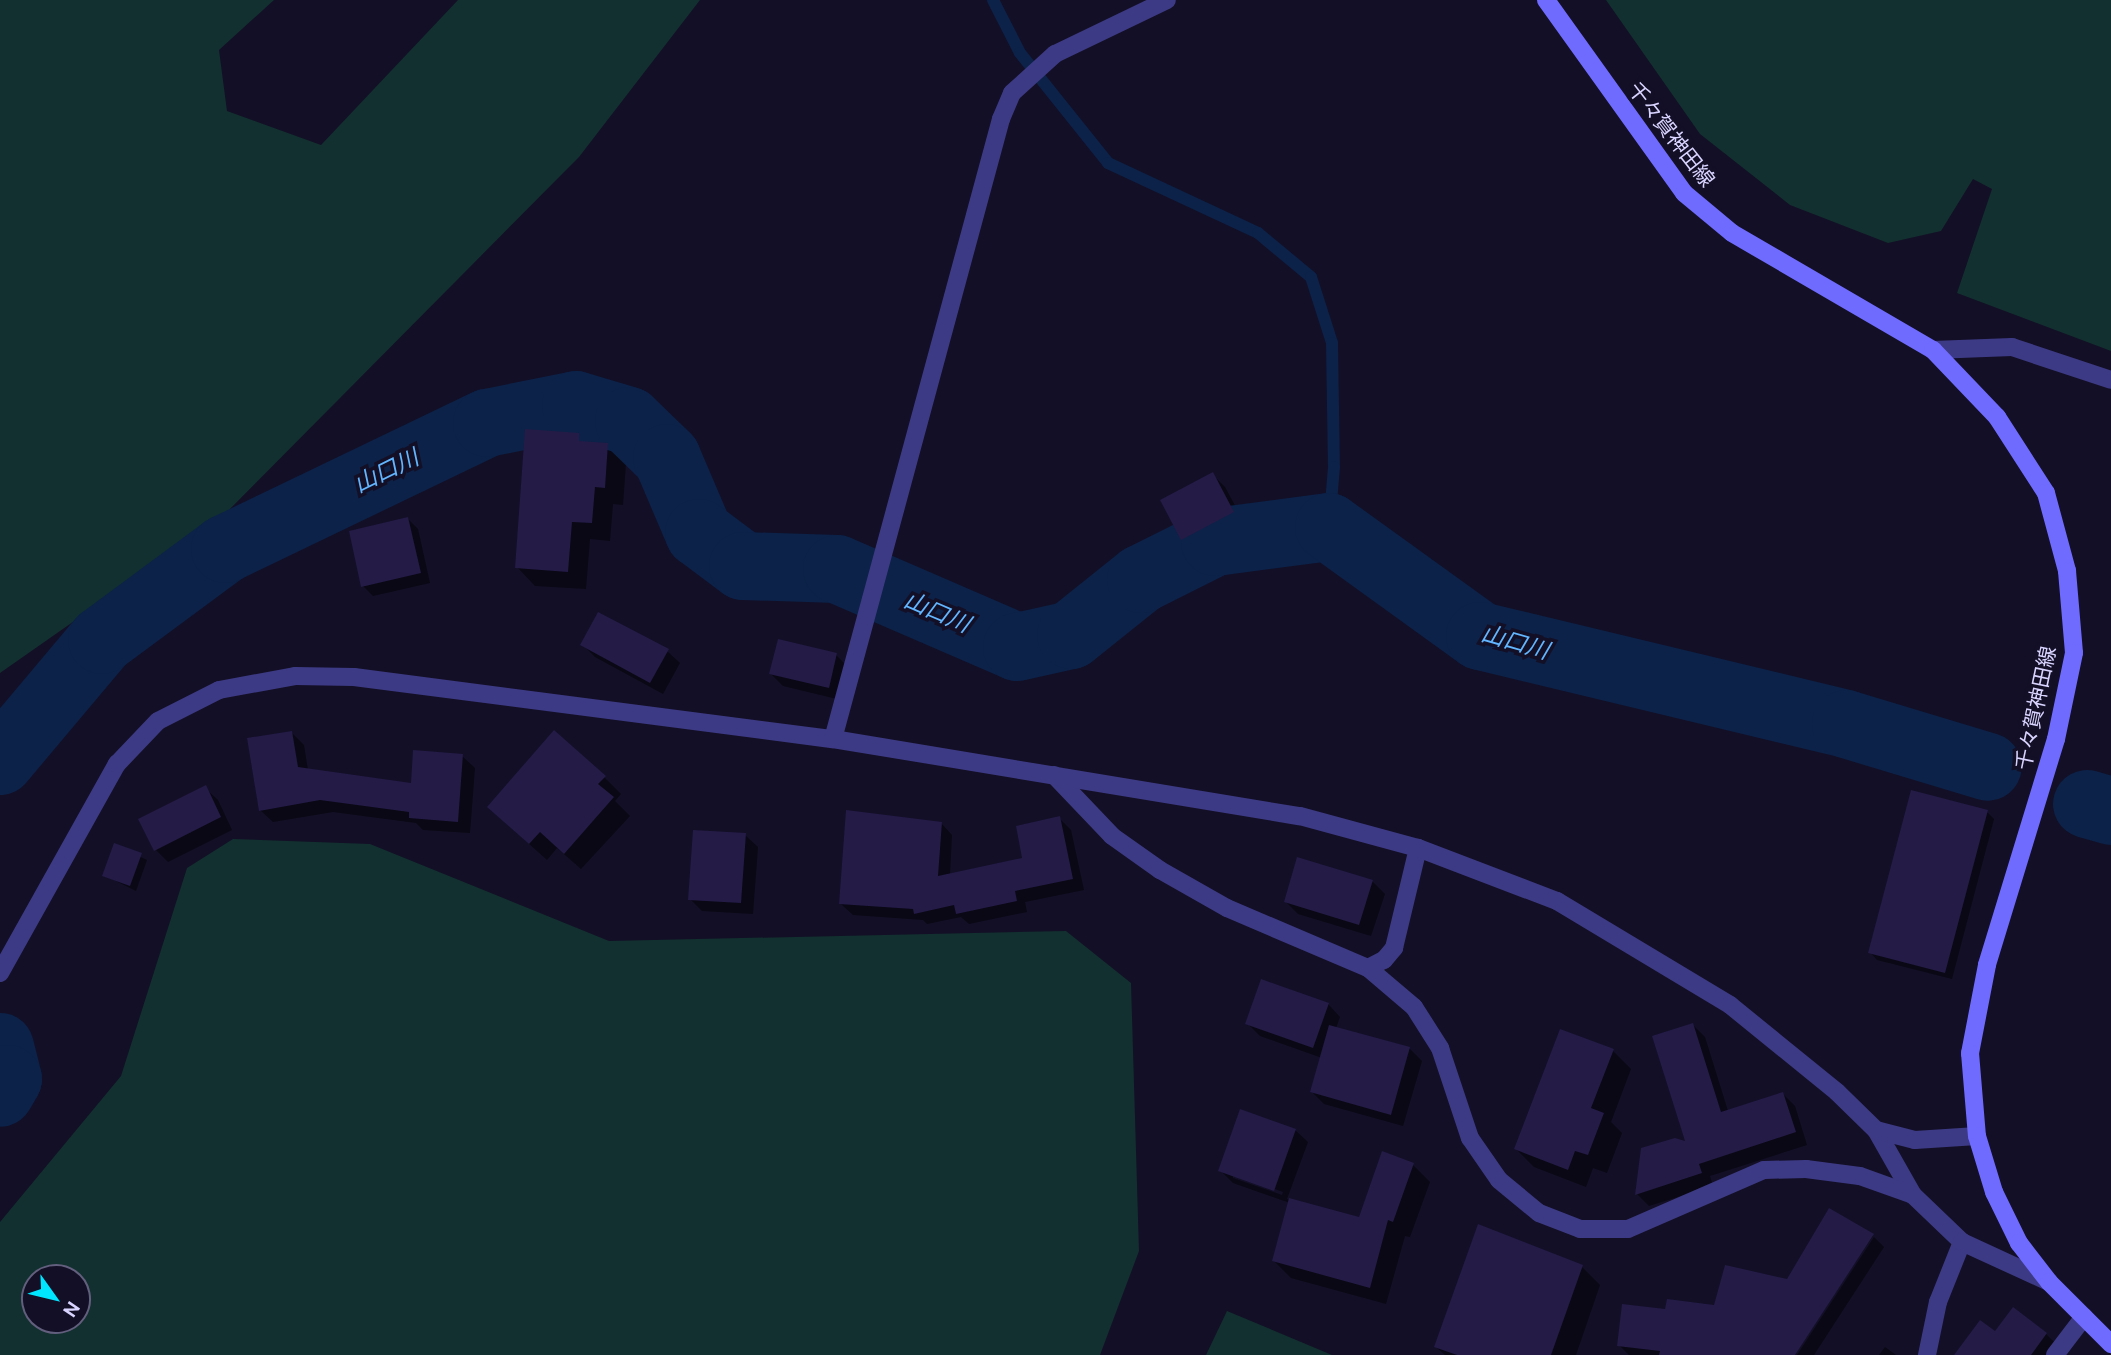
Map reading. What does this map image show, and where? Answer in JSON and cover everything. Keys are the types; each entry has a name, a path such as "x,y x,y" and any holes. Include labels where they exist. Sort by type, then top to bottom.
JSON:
{"main road":[{"name":"千々賀神田線","path":"1546,0 1684,192 1732,233 1933,350 1997,417 2046,493 2067,571 2074,653 2056,740 1987,965 1970,1054 1977,1136 2009,1223 2049,1282 2111,1344"}],"street":[{"path":"833,739 1001,119 1012,93 1055,54 1167,0"},
{"path":"1933,350 2012,347 2111,380"},
{"path":"0,973 117,764 158,721 219,690 295,676 354,677 833,739 1300,816 1418,848 1557,901 1730,1005 1837,1092 1875,1130 1913,1195 1962,1242 2049,1282"},
{"path":"1054,775 1112,836 1160,870 1227,908 1368,968 1414,1007 1440,1048 1470,1138 1499,1180 1539,1213 1580,1229 1628,1229 1764,1170 1806,1169 1860,1176 1913,1195"},
{"path":"1368,968 1384,960 1394,948 1418,848"},
{"path":"1875,1130 1915,1140 1977,1136"},
{"path":"1927,1355 1938,1302 1962,1242"},
{"path":"2055,1355 2084,1317"}],"green space":[{"path":"0,0 274,0 219,50 227,111 321,145 458,0 700,0 579,157 220,519 0,673"},
{"path":"1606,0 2111,0 2111,351 1957,293 1992,189 1973,179 1941,231 1888,243 1790,205 1700,134"},
{"path":"233,839 370,844 609,941 1066,931 1131,983 1139,1251 1100,1355 0,1355 0,1222 121,1076 187,868"},
{"path":"1227,1311 1332,1355 1206,1355"}],"building":[{"path":"525,429 579,433 579,441 608,443 605,488 595,487 592,523 572,522 568,572 515,568"},
{"path":"1213,472 1234,512 1181,540 1160,500"},
{"path":"408,517 421,573 361,587 349,531"},
{"path":"598,612 669,649 650,683 580,645"},
{"path":"778,639 837,653 829,688 769,674"},
{"path":"554,730 606,776 598,784 614,797 564,854 540,832 529,844 487,807"},
{"path":"292,731 298,767 411,783 413,750 463,754 458,822 409,818 409,812 320,800 259,811 247,738"},
{"path":"206,785 221,817 154,851 138,819"},
{"path":"1911,790 1988,810 1945,973 1868,953"},
{"path":"846,810 942,822 938,876 1022,858 1016,826 1060,816 1073,879 1015,891 1017,901 956,914 954,905 914,914 913,909 839,904"},
{"path":"693,830 746,833 741,903 688,900"},
{"path":"114,843 142,853 130,886 102,876"},
{"path":"1297,857 1373,880 1359,925 1284,902"},
{"path":"1261,979 1329,1003 1313,1048 1245,1024"},
{"path":"1693,1023 1721,1112 1783,1092 1796,1132 1699,1164 1702,1173 1635,1195 1641,1148 1675,1138 1685,1141 1652,1036"},
{"path":"1329,1025 1410,1047 1391,1115 1310,1092"},
{"path":"1560,1029 1614,1049 1591,1108 1604,1113 1588,1155 1575,1151 1568,1170 1514,1149"},
{"path":"1240,1109 1296,1129 1274,1191 1218,1171"},
{"path":"1382,1151 1414,1163 1393,1222 1388,1220 1370,1288 1272,1261 1289,1198 1359,1217"},
{"path":"1829,1208 1874,1234 1795,1355 1659,1355 1660,1351 1617,1346 1622,1304 1665,1309 1667,1299 1714,1305 1725,1265 1787,1279"},
{"path":"1478,1224 1583,1265 1551,1355 1457,1355 1434,1347"},
{"path":"2013,1307 2047,1333 2031,1355 1954,1355 1980,1320 1995,1331"}],"waterway":[{"path":"993,0 1020,53 1108,163 1258,233 1311,277 1332,343 1334,467 1329,527"},
{"name":"山口川","path":"0,761 102,640 225,549 487,423 576,405 629,421 667,458 699,533 743,566 837,569 1017,647 1071,635 1141,579 1215,542 1329,527 1480,636 1846,724 1988,767"},
{"name":"山口川","path":"2087,804 2111,811"},
{"name":"山口川","path":"0,1047 8,1079 0,1093"}]}
